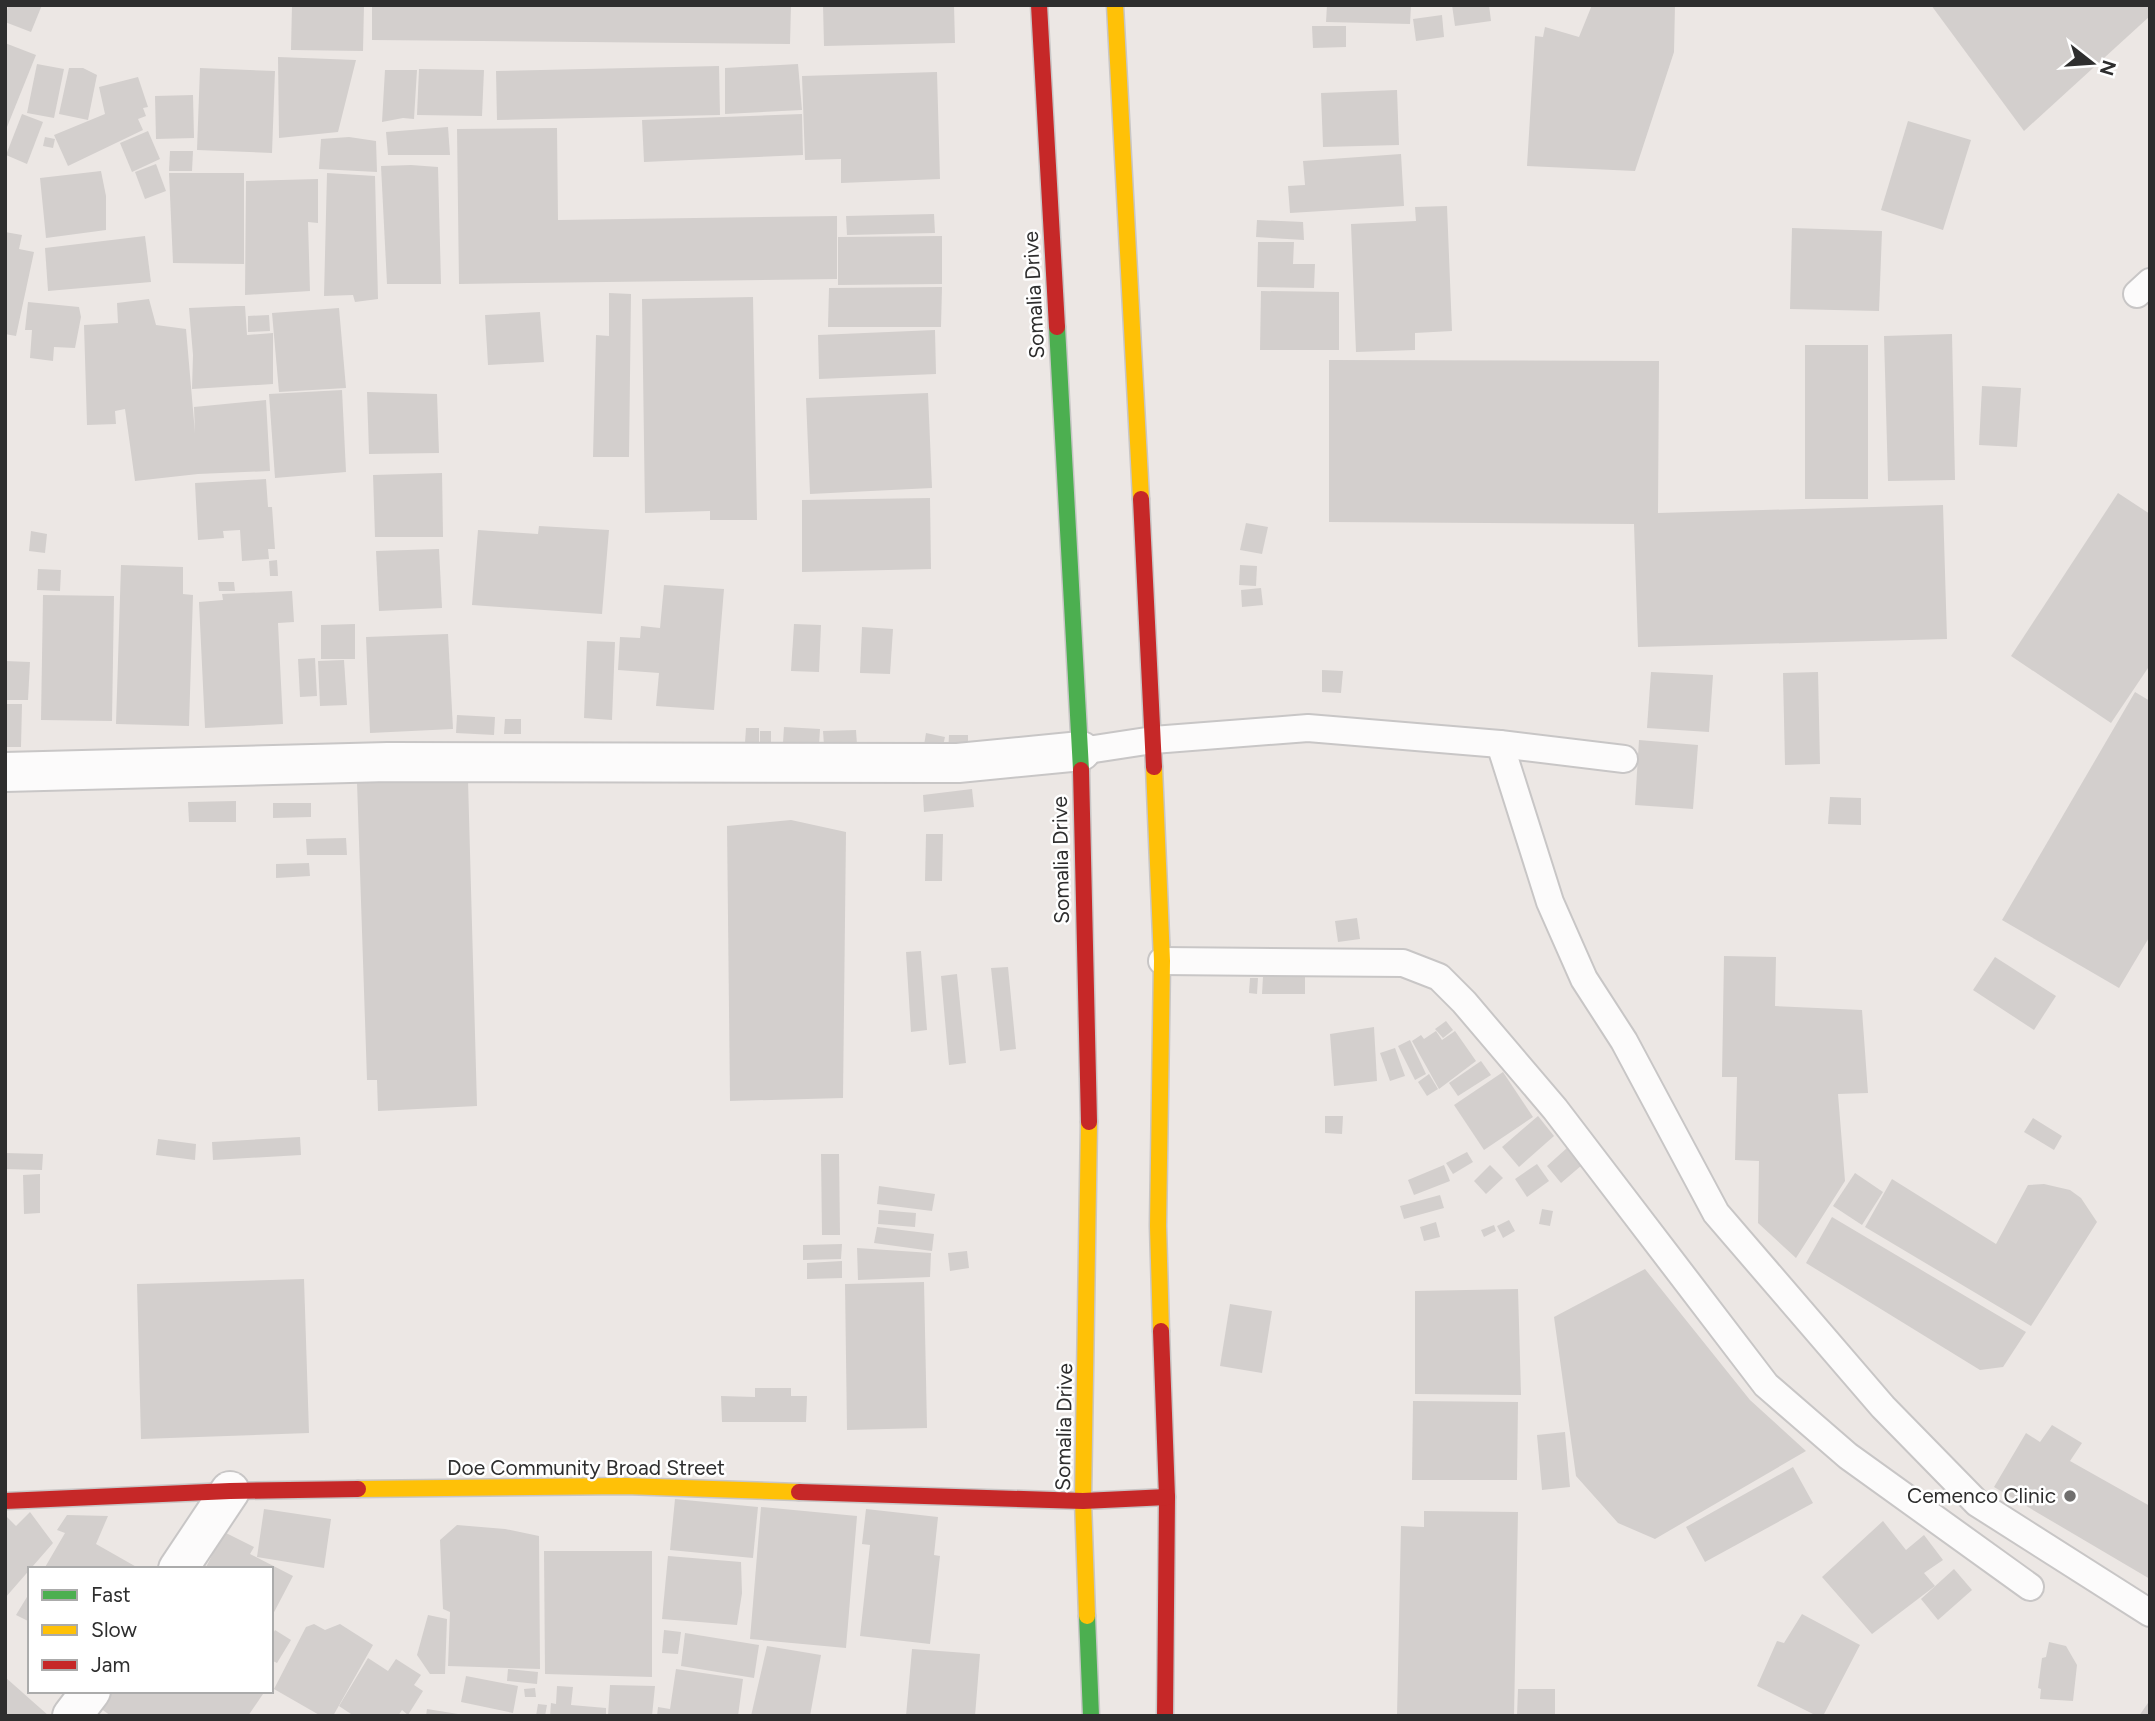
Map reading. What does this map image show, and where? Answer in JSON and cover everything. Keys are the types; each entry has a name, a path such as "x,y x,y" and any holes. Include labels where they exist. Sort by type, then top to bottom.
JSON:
{"main road":[{"name":"Somalia Drive","path":"1039,5 1081,751 1089,1126 1083,1501 1091,1716"},
{"path":"1115,5 1162,961 1158,1226 1167,1497 1165,1716"},
{"name":"Doe Community Broad Street","path":"5,1500 230,1491 625,1486 1083,1501 1167,1497"}],"street":[{"path":"5,772 388,762 958,763 1081,751"},
{"path":"179,1567 230,1491"},
{"path":"72,1716 89,1693"}],"lane":[{"path":"1081,751 1153,740 1308,728 1500,744 1624,759"},
{"path":"1500,744 1550,902 1584,979 1624,1041 1716,1213 1883,1407 1977,1503 2150,1613"},
{"path":"1162,961 1403,963 1438,977 1464,1002 1555,1109 1766,1385 1848,1456 2030,1587"}],"building":[{"path":"8,5 42,5 31,32 5,22"},
{"path":"292,5 364,5 363,51 291,50"},
{"path":"372,5 791,5 790,44 372,40"},
{"path":"823,5 954,5 955,43 824,46"},
{"path":"1327,5 1411,5 1410,24 1326,22"},
{"path":"1452,5 1489,5 1491,21 1455,26"},
{"path":"1592,5 1675,5 1674,52 1635,171 1527,166 1535,36 1543,37 1545,27 1579,37"},
{"path":"1931,5 2150,5 2150,16 2024,131"},
{"path":"1442,15 1444,37 1416,41 1413,19"},
{"path":"1312,26 1346,26 1346,47 1313,48"},
{"path":"5,43 36,55 5,132"},
{"path":"278,57 356,60 338,132 279,138"},
{"path":"37,64 64,69 54,118 27,113"},
{"path":"798,64 802,110 725,114 725,68"},
{"path":"719,66 720,115 497,120 496,71"},
{"path":"69,68 83,68 97,75 88,120 59,114"},
{"path":"200,68 275,71 272,153 197,150"},
{"path":"419,69 484,70 482,116 417,115"},
{"path":"385,70 417,70 414,119 382,122"},
{"path":"937,72 940,179 841,183 841,159 805,160 802,76"},
{"path":"138,77 148,107 143,108 146,116 138,119 143,130 68,166 54,135 105,114 99,87"},
{"path":"1397,90 1399,145 1323,147 1321,93"},
{"path":"193,95 194,138 156,139 155,96"},
{"path":"22,114 43,122 27,164 6,155"},
{"path":"802,114 803,155 644,162 642,120"},
{"path":"1908,121 1971,140 1943,230 1881,210"},
{"path":"448,127 450,155 388,155 386,132"},
{"path":"557,128 558,220 837,216 837,279 459,284 457,129"},
{"path":"148,131 160,159 132,172 120,143"},
{"path":"45,137 55,139 53,148 43,146"},
{"path":"349,137 376,141 377,172 319,169 321,139"},
{"path":"170,151 193,151 192,171 169,171"},
{"path":"1401,154 1404,206 1290,213 1288,186 1305,185 1303,161"},
{"path":"156,164 166,191 145,199 135,172"},
{"path":"381,166 438,167 441,284 387,284"},
{"path":"101,171 106,196 106,230 46,238 40,178"},
{"path":"169,173 244,173 244,264 173,263"},
{"path":"327,173 375,176 378,299 355,302 353,295 324,296"},
{"path":"318,179 318,223 308,222 310,291 245,295 246,181"},
{"path":"1447,206 1452,331 1415,333 1415,350 1356,352 1351,224 1416,221 1415,207"},
{"path":"934,214 935,233 847,235 846,216"},
{"path":"1257,220 1303,222 1304,240 1256,237"},
{"path":"1792,228 1882,231 1879,311 1790,309"},
{"path":"5,232 22,235 19,249 34,252 16,336 5,334"},
{"path":"145,236 151,282 48,291 45,248"},
{"path":"942,236 942,284 838,285 838,237"},
{"path":"1258,242 1294,242 1293,264 1315,264 1314,288 1257,287"},
{"path":"942,287 941,327 828,327 829,288"},
{"path":"1261,291 1339,292 1339,350 1260,350"},
{"path":"609,293 631,294 629,457 593,457 596,335 609,336"},
{"path":"753,297 757,520 710,520 710,511 645,513 642,299"},
{"path":"149,299 156,325 186,329 195,433 194,407 266,400 270,471 198,474 135,481 125,409 115,411 116,424 87,425 84,325 118,323 117,303"},
{"path":"28,302 79,307 81,317 75,348 54,347 53,361 30,358 32,330 25,330"},
{"path":"245,306 247,335 273,333 273,384 192,389 193,355 189,308"},
{"path":"339,308 346,388 279,392 272,313"},
{"path":"540,312 544,362 488,365 485,315"},
{"path":"269,315 270,331 248,332 248,316"},
{"path":"935,330 936,374 819,379 818,335"},
{"path":"1952,334 1955,480 1888,481 1884,336"},
{"path":"1805,345 1868,345 1868,499 1805,499"},
{"path":"1329,360 1659,361 1658,513 1943,505 1947,639 1638,647 1634,524 1329,522"},
{"path":"1982,386 2021,388 2017,447 1979,445"},
{"path":"342,390 346,472 275,478 269,394"},
{"path":"367,392 437,394 439,453 369,454"},
{"path":"928,393 932,488 810,494 806,398"},
{"path":"442,473 443,537 375,537 373,475"},
{"path":"266,479 268,507 272,507 275,549 268,549 269,559 242,561 240,530 223,531 224,538 198,540 195,483"},
{"path":"2118,493 2150,514 2150,665 2111,723 2011,656"},
{"path":"930,498 931,569 802,572 802,500"},
{"path":"1246,523 1268,527 1262,554 1240,550"},
{"path":"539,526 609,530 602,614 472,605 478,530 538,534"},
{"path":"31,531 47,534 45,553 29,551"},
{"path":"439,549 442,608 379,611 376,551"},
{"path":"277,560 278,576 270,576 269,561"},
{"path":"121,565 183,567 183,594 193,595 189,726 116,724"},
{"path":"1240,565 1257,566 1256,586 1239,585"},
{"path":"38,569 61,570 60,591 37,590"},
{"path":"218,582 234,582 235,591 219,591"},
{"path":"664,585 724,589 714,710 656,706 659,673 618,670 620,637 640,638 641,626 660,628"},
{"path":"1261,588 1263,605 1242,607 1241,590"},
{"path":"292,591 294,622 278,623 283,724 205,728 199,602 223,600 222,594"},
{"path":"43,595 114,596 112,721 41,720"},
{"path":"355,624 355,659 321,659 321,625"},
{"path":"794,624 821,625 819,672 791,671"},
{"path":"862,627 893,629 890,674 860,673"},
{"path":"448,634 453,729 370,733 366,637"},
{"path":"587,641 615,642 612,720 584,718"},
{"path":"315,658 317,696 300,697 298,659"},
{"path":"344,660 347,705 320,706 318,661"},
{"path":"5,661 30,662 28,700 5,700"},
{"path":"1322,670 1343,671 1341,693 1322,692"},
{"path":"1651,672 1713,675 1709,732 1647,728"},
{"path":"1818,672 1820,764 1785,765 1783,673"},
{"path":"2135,692 2150,701 2150,936 2119,988 2002,920"},
{"path":"5,704 22,704 21,747 5,747"},
{"path":"457,715 495,717 494,735 456,733"},
{"path":"505,719 521,719 521,734 504,734"},
{"path":"784,727 820,729 819,745 783,743"},
{"path":"746,728 759,728 759,744 745,743"},
{"path":"856,730 857,745 824,745 823,731"},
{"path":"760,731 771,731 771,743 760,743"},
{"path":"926,733 945,737 941,755 923,751"},
{"path":"949,735 968,735 968,755 948,754"},
{"path":"1639,740 1698,745 1693,809 1635,805"},
{"path":"468,780 477,1106 378,1111 377,1080 367,1080 357,782"},
{"path":"972,789 974,807 924,812 923,795"},
{"path":"1830,797 1861,798 1861,825 1828,824"},
{"path":"236,801 236,822 189,822 188,802"},
{"path":"273,803 311,803 311,817 273,818"},
{"path":"791,820 846,832 843,1098 730,1101 727,826"},
{"path":"926,834 943,834 942,881 925,881"},
{"path":"346,838 347,855 307,855 306,839"},
{"path":"309,863 310,876 276,878 276,864"},
{"path":"1357,918 1360,939 1338,942 1335,921"},
{"path":"921,951 927,1030 911,1032 906,952"},
{"path":"1724,956 1776,957 1775,1006 1862,1010 1868,1093 1838,1094 1845,1181 1796,1258 1758,1223 1759,1161 1735,1160 1737,1077 1722,1077"},
{"path":"1995,957 2056,996 2034,1030 1973,990"},
{"path":"1008,967 1016,1049 1000,1051 991,968"},
{"path":"957,974 966,1063 949,1065 941,976"},
{"path":"1263,977 1305,977 1305,994 1262,994"},
{"path":"1250,978 1258,978 1257,994 1249,993"},
{"path":"1446,1021 1453,1030 1443,1038 1435,1029"},
{"path":"1374,1027 1377,1081 1334,1086 1330,1034"},
{"path":"1436,1031 1442,1040 1455,1031 1476,1061 1439,1089 1412,1041 1421,1035 1424,1039"},
{"path":"1410,1040 1426,1074 1415,1080 1398,1046"},
{"path":"1395,1048 1405,1076 1390,1081 1380,1053"},
{"path":"1481,1061 1491,1075 1458,1096 1449,1083"},
{"path":"1503,1072 1533,1117 1484,1150 1454,1105"},
{"path":"1429,1074 1438,1089 1427,1096 1418,1082"},
{"path":"1325,1116 1343,1116 1342,1134 1325,1133"},
{"path":"1538,1116 1554,1136 1519,1167 1502,1147"},
{"path":"2033,1118 2062,1136 2054,1150 2024,1132"},
{"path":"300,1137 301,1155 213,1160 212,1142"},
{"path":"158,1139 196,1144 195,1160 156,1155"},
{"path":"1567,1148 1582,1165 1561,1183 1547,1166"},
{"path":"1467,1152 1473,1162 1453,1174 1446,1163"},
{"path":"5,1153 43,1154 42,1170 5,1169"},
{"path":"821,1154 839,1154 840,1235 822,1235"},
{"path":"1537,1164 1549,1181 1527,1197 1515,1179"},
{"path":"1444,1165 1450,1181 1414,1195 1408,1180"},
{"path":"1490,1165 1503,1178 1486,1194 1474,1181"},
{"path":"1855,1173 1883,1192 1862,1225 1833,1206"},
{"path":"40,1174 40,1213 24,1214 23,1175"},
{"path":"1892,1179 1996,1244 2028,1185 2044,1184 2070,1190 2081,1198 2097,1222 2031,1326 1865,1227"},
{"path":"879,1186 935,1194 932,1211 877,1204"},
{"path":"1440,1195 1444,1208 1404,1219 1400,1206"},
{"path":"1542,1209 1553,1211 1550,1226 1539,1224"},
{"path":"879,1210 916,1213 915,1227 878,1224"},
{"path":"1832,1217 2026,1332 2003,1367 1980,1370 1806,1263"},
{"path":"1509,1220 1515,1231 1503,1238 1497,1226"},
{"path":"1436,1222 1440,1237 1424,1241 1420,1227"},
{"path":"1494,1225 1496,1231 1484,1237 1481,1230"},
{"path":"877,1227 934,1234 932,1251 874,1243"},
{"path":"842,1244 841,1259 803,1260 803,1245"},
{"path":"857,1248 931,1253 930,1277 858,1280"},
{"path":"967,1251 969,1268 950,1271 948,1253"},
{"path":"842,1261 842,1278 807,1279 807,1263"},
{"path":"1645,1269 1750,1400 1806,1451 1655,1539 1618,1523 1576,1476 1554,1317"},
{"path":"304,1279 309,1433 141,1439 137,1284"},
{"path":"924,1282 927,1428 847,1430 845,1284"},
{"path":"1518,1289 1521,1395 1415,1394 1415,1291"},
{"path":"1230,1304 1272,1311 1262,1373 1220,1366"},
{"path":"755,1388 791,1388 791,1396 807,1396 806,1422 722,1422 721,1396 755,1397"},
{"path":"1413,1401 1518,1402 1517,1480 1412,1480"},
{"name":"Cemenco Clinic","path":"2052,1425 2082,1443 2070,1461 2150,1506 2150,1579 1994,1487 2026,1433 2040,1442"},
{"path":"1565,1432 1570,1487 1542,1490 1537,1435"},
{"path":"1793,1467 1813,1503 1705,1562 1686,1527"},
{"path":"675,1499 758,1507 753,1558 670,1550"},
{"path":"761,1507 857,1516 846,1648 750,1639"},
{"path":"264,1509 331,1519 324,1568 257,1557"},
{"path":"866,1509 938,1517 934,1555 940,1556 930,1644 860,1636 870,1545 862,1544"},
{"path":"1424,1511 1518,1512 1514,1716 1397,1716 1401,1526 1424,1527"},
{"path":"30,1512 53,1543 32,1567 28,1567 28,1572 5,1598 5,1515 16,1526"},
{"path":"67,1515 108,1516 96,1544 136,1567 45,1567 65,1533 57,1530"},
{"path":"1883,1521 1906,1550 1924,1535 1943,1560 1924,1573 1935,1586 1872,1634 1822,1577"},
{"path":"457,1525 505,1529 539,1536 540,1669 448,1666 450,1612 443,1609 440,1540"},
{"path":"224,1532 254,1547 250,1554 293,1576 273,1614 273,1567 206,1567"},
{"path":"544,1551 652,1551 652,1677 545,1674"},
{"path":"668,1556 741,1562 742,1593 737,1625 662,1619"},
{"path":"1954,1569 1972,1590 1938,1620 1921,1599"},
{"path":"28,1595 28,1621 16,1615"},
{"path":"1802,1614 1860,1645 1823,1716 1817,1716 1757,1686 1777,1641 1784,1643"},
{"path":"428,1615 447,1619 445,1674 430,1674 417,1655"},
{"path":"314,1624 325,1630 340,1624 373,1645 333,1716 321,1716 274,1689 306,1627"},
{"path":"275,1630 291,1640 277,1663 273,1661"},
{"path":"664,1630 681,1632 678,1654 662,1653"},
{"path":"685,1633 759,1645 754,1678 681,1666"},
{"path":"2049,1642 2066,1646 2077,1665 2073,1701 2040,1699 2041,1689 2038,1688 2042,1658 2046,1657"},
{"path":"767,1646 821,1655 810,1716 751,1716"},
{"path":"912,1649 980,1654 975,1716 906,1716"},
{"path":"368,1658 388,1671 396,1659 421,1675 414,1685 423,1691 408,1715 402,1710 398,1716 354,1716 339,1706"},
{"path":"508,1669 538,1672 537,1684 507,1681"},
{"path":"676,1669 743,1679 738,1716 657,1716 658,1707 670,1709"},
{"path":"466,1676 518,1686 513,1713 461,1702"},
{"path":"5,1677 49,1716 5,1716"},
{"path":"610,1685 655,1686 652,1716 608,1716"},
{"path":"557,1686 573,1687 571,1705 606,1708 606,1716 550,1716 551,1703 556,1704"},
{"path":"535,1688 536,1697 525,1697 524,1689"},
{"path":"1518,1689 1555,1689 1555,1716 1517,1716"},
{"path":"110,1693 264,1693 248,1716 111,1716 100,1708"},
{"path":"2150,1700 2150,1716 2139,1716"},
{"path":"538,1704 547,1705 545,1716 536,1716"},
{"path":"427,1709 458,1714 458,1716 426,1716"}],"traffic: fast":[{"path":"1057,327 1081,770"},
{"path":"1087,1616 1091,1716"}],"traffic: slow":[{"path":"1115,5 1141,499"},
{"path":"1154,767 1162,961 1158,1226 1161,1331"},
{"path":"1087,1616 1083,1501 1089,1122"},
{"path":"358,1489 625,1486 799,1492"}],"traffic: jam":[{"path":"1039,5 1057,327"},
{"path":"1141,499 1154,767"},
{"path":"1081,770 1089,1122"},
{"path":"1161,1331 1167,1497 1165,1716"},
{"path":"5,1501 230,1491 358,1489"},
{"path":"799,1492 1083,1501 1167,1497"}],"place":[{"name":"Cemenco Clinic","path":"2070,1496"}]}
